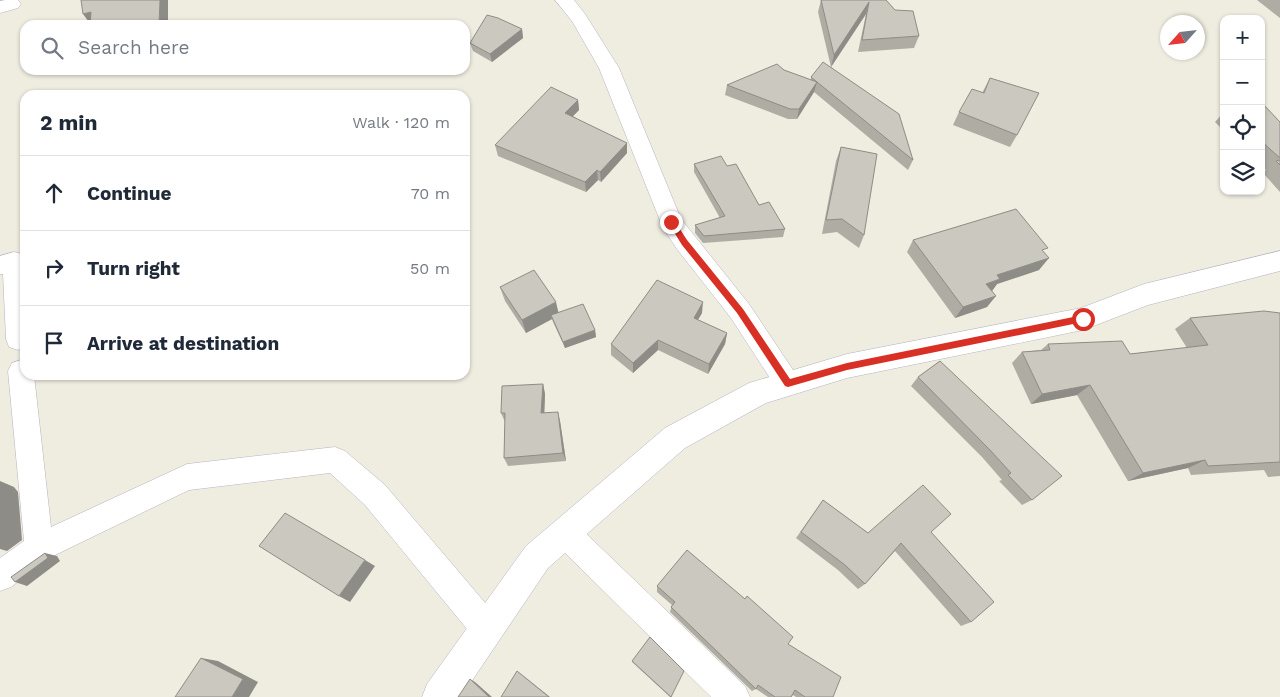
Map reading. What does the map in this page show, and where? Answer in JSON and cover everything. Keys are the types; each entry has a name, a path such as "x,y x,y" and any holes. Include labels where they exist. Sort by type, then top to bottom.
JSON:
{"street":[{"path":"564,0 579,18 609,68 671,222 684,242 740,311 788,384"},
{"path":"0,265 14,261 18,339"},
{"path":"440,697 537,557 675,438 759,392 847,366 1083,319 1144,295 1280,262"},
{"path":"22,380 39,548"},
{"path":"0,576 39,548 187,478 335,460 374,495 487,629"},
{"path":"565,533 734,697"}],"building":[{"path":"81,0 160,0 159,20 90,20 91,12 83,14"},
{"path":"821,0 886,0 895,10 913,11 919,36 862,40 869,2 834,55"},
{"path":"487,15 522,29 490,54 470,43"},
{"path":"823,62 899,114 913,160 811,77"},
{"path":"777,64 784,70 817,82 799,109 790,109 727,85"},
{"path":"990,78 1039,93 1017,135 959,112 972,89 984,93"},
{"path":"551,87 578,100 565,113 627,143 600,172 597,170 585,182 495,145"},
{"path":"1265,106 1280,122 1280,158 1265,145"},
{"path":"841,147 877,154 864,235 842,219 826,220"},
{"path":"721,156 727,166 736,164 759,205 769,202 785,229 704,236 695,225 725,216 694,164"},
{"path":"1016,209 1048,248 1042,250 1049,258 997,275 1000,279 986,284 996,296 963,307 913,240"},
{"path":"534,270 556,302 522,320 500,287"},
{"path":"657,280 703,302 694,318 727,333 709,364 658,340 633,363 611,344"},
{"path":"583,304 595,330 563,342 551,315"},
{"path":"1264,311 1280,313 1280,462 1208,466 1205,460 1143,473 1090,385 1042,394 1022,352 1050,350 1048,344 1122,341 1130,354 1208,345 1190,318"},
{"path":"940,361 1062,476 1032,500 1008,475 1011,473 990,450 918,377"},
{"path":"543,384 541,413 558,412 563,453 504,458 505,413 501,413 502,386"},
{"path":"923,485 951,514 931,532 994,602 971,622 901,543 865,584 845,565 801,532 823,500 868,533"},
{"path":"285,513 365,560 339,596 259,546"},
{"path":"687,550 745,599 747,596 793,637 788,644 841,677 833,697 805,697 795,690 791,697 775,697 758,685 756,689 671,607 675,602 657,586"},
{"path":"45,553 48,558 15,582 11,577"},
{"path":"650,637 684,671 671,697 632,661"},
{"path":"201,658 243,679 232,697 175,697"},
{"path":"517,671 549,697 501,697"},
{"path":"470,679 489,697 458,697"}],"route":[{"path":"671,222 684,242 740,311 788,384 847,366 1083,319"}]}
